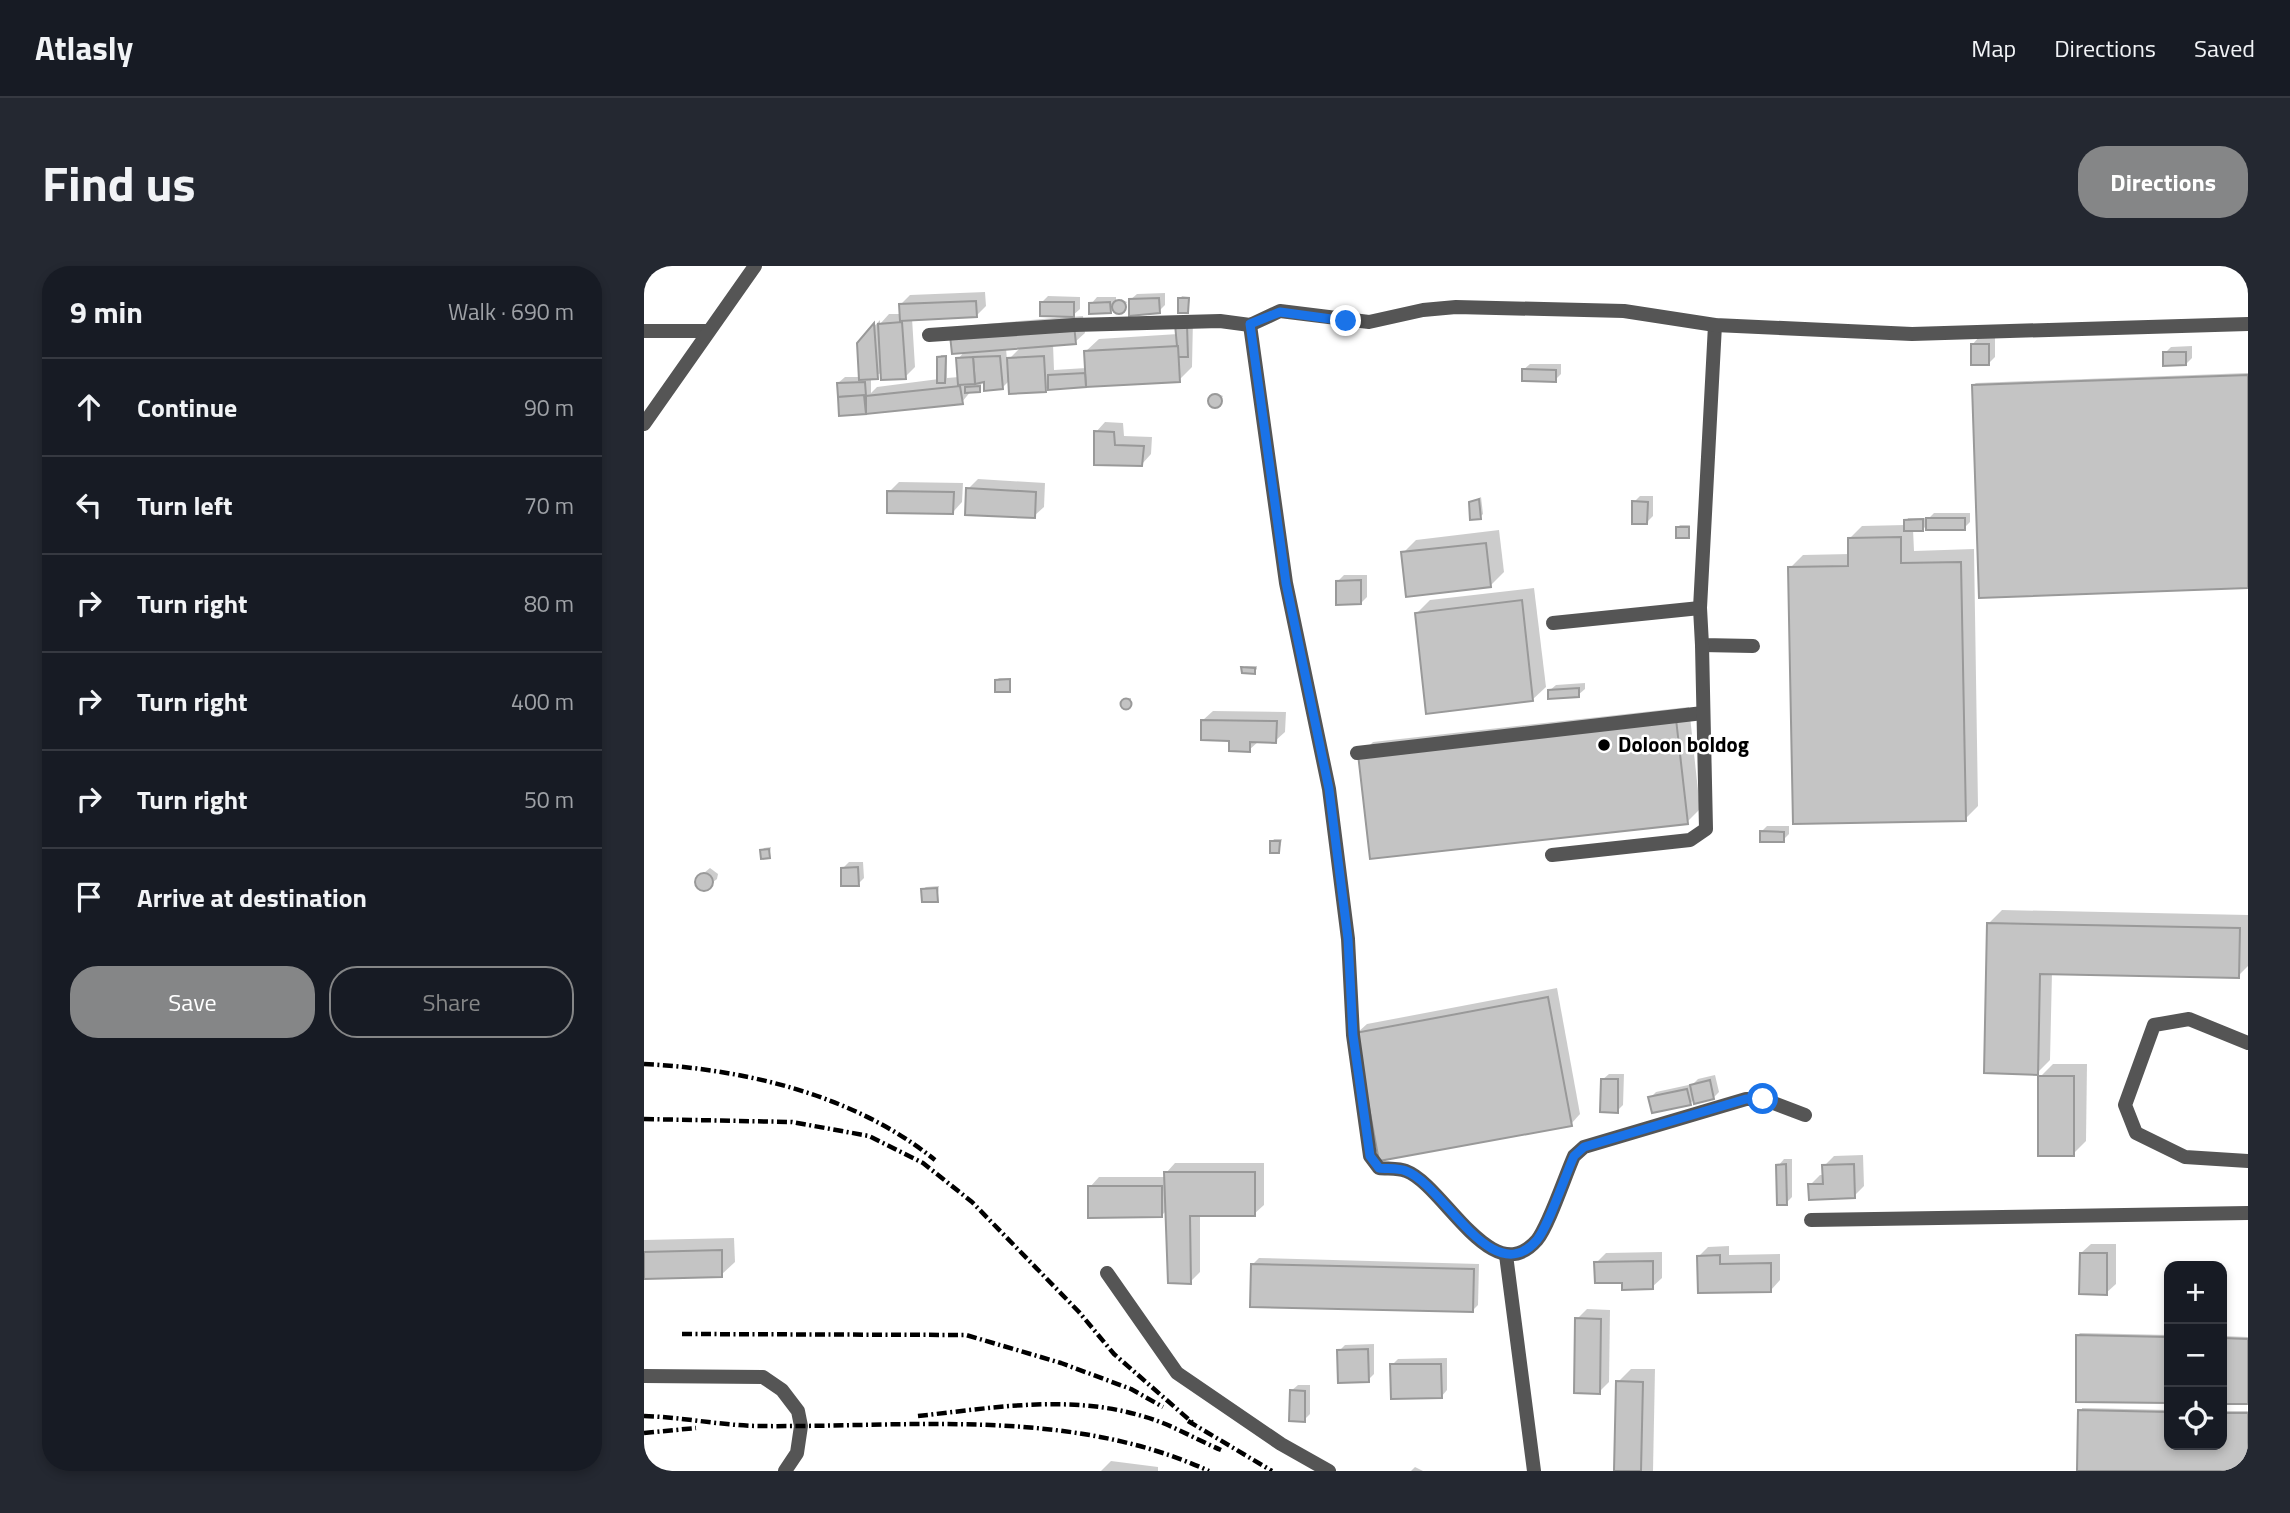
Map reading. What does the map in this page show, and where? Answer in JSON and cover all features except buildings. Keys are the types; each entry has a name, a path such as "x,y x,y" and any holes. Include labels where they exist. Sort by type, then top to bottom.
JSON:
{"street":[{"path":"644,424 755,266"},
{"path":"929,335 1074,325 1220,321 1250,324 1280,312 1369,322 1423,310 1475,307 1624,311 1715,325 1912,334 2248,324"},
{"path":"1250,324 1286,583 1329,789 1348,939 1353,1035 1370,1156 1379,1168 1407,1171 1488,1248 1506,1255 1522,1251 1538,1239 1574,1156 1584,1147 1746,1099 1763,1099 1805,1115"},
{"path":"1552,855 1690,840 1706,830 1708,802 1700,608 1715,325"},
{"path":"644,345 649,331 708,331"},
{"path":"1553,623 1700,608"},
{"path":"1702,645 1753,646"},
{"path":"1357,753 1703,713"},
{"path":"2248,1043 2189,1019 2154,1026 2125,1105 2136,1133 2185,1157 2248,1161"},
{"path":"1811,1220 2248,1213"},
{"path":"1506,1255 1534,1471"},
{"path":"1107,1273 1177,1373 1281,1444 1329,1471"},
{"path":"644,1376 763,1377 782,1390 798,1411 801,1426 797,1453 785,1471"}],"railway":[{"path":"644,1064 721,1072 797,1089 870,1118 904,1137 935,1160"},
{"path":"644,1119 792,1122 869,1136 923,1163 972,1202 1079,1312 1114,1354 1194,1424"},
{"path":"682,1334 966,1335 1061,1363 1131,1389 1163,1407"},
{"path":"918,1416 1030,1405 1059,1404 1114,1409 1152,1419 1221,1450"},
{"path":"644,1416 756,1426 928,1424 1043,1429 1100,1437 1155,1450 1209,1471"},
{"path":"1188,1421 1272,1471"},
{"path":"644,1433 696,1428"}],"place":[{"name":"Doloon boldog","path":"1604,745"}],"route":[{"path":"1346,321 1273,312 1250,324 1286,583 1329,789 1348,939 1353,1035 1370,1156 1379,1168 1407,1171 1436,1195 1488,1248 1506,1255 1522,1251 1538,1239 1574,1156 1584,1147 1746,1099 1763,1099"}]}
